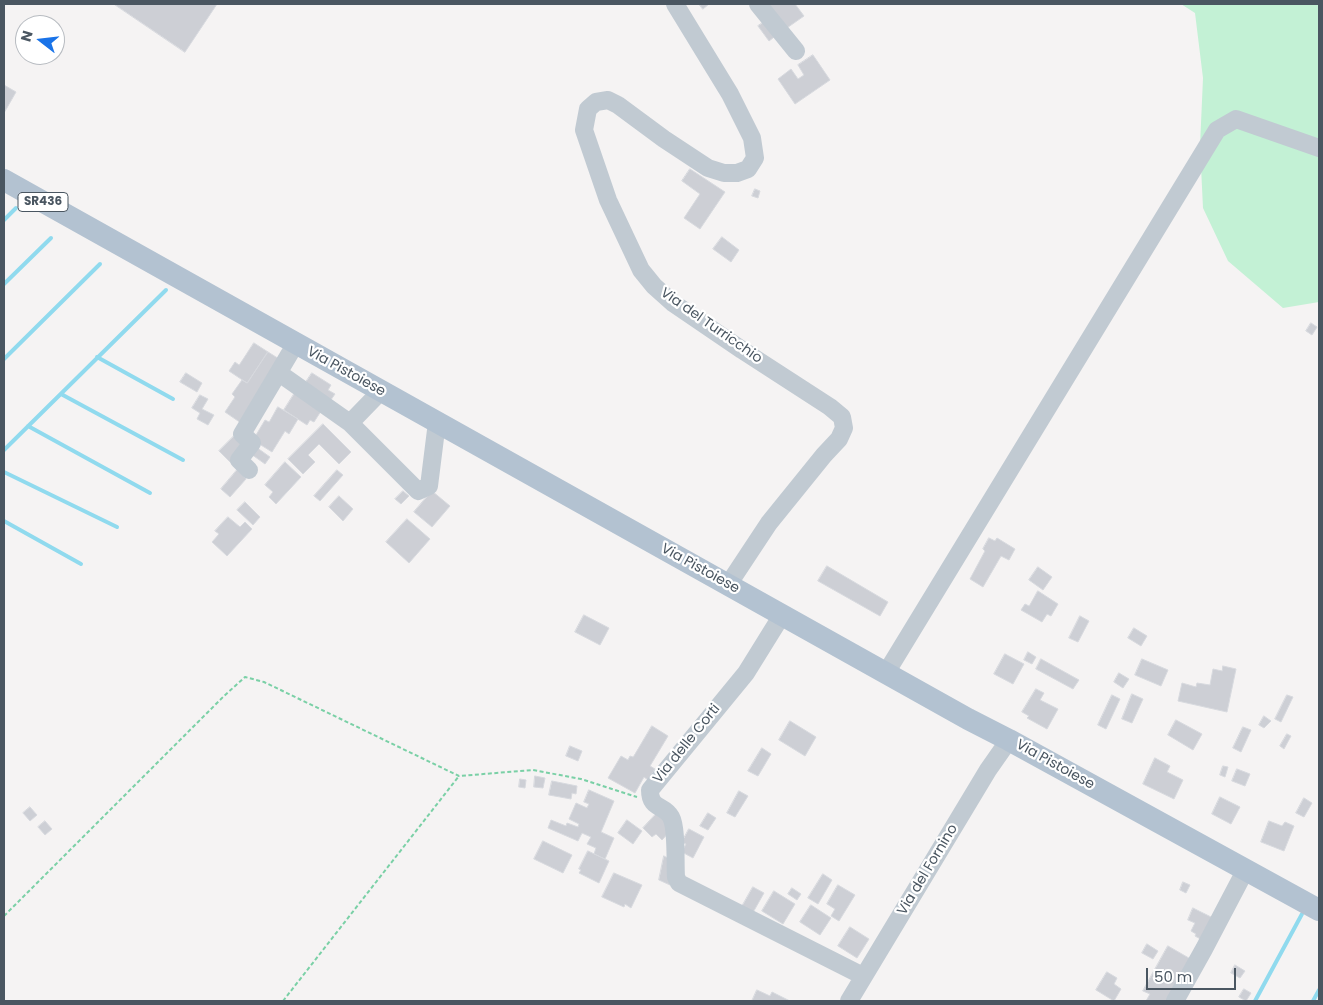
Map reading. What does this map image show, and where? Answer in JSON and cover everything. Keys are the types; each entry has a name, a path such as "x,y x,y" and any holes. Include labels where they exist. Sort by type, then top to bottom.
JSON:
{"main road":[{"name":"Via Pistoiese","path":"4,180 968,719 1319,910"}],"street":[{"name":"Via del Turricchio","path":"675,4 734,103 752,138 755,158 748,169 737,173 724,173 708,168 618,105 608,100 596,102 588,108 584,130 608,200 641,270 654,286 674,303 734,345 830,407 842,417 844,428 839,439 769,523 728,585"},
{"path":"758,4 796,51"},
{"path":"886,673 1217,130 1236,119 1319,148"},
{"path":"249,470 239,460 252,444 242,434 296,343"},
{"path":"279,373 350,423 418,491 429,486 437,422"},
{"path":"350,423 381,391"},
{"name":"Via delle Corti","path":"782,615 746,673 650,790 650,797 652,802 670,816 674,827 676,877 679,883 864,976"},
{"name":"Via del Fornino","path":"849,1001 988,770 1009,740"},
{"path":"1175,1001 1246,869"}],"path":[{"path":"4,916 245,677 264,682 459,776 533,770 581,779 652,802"},
{"path":"283,1001 459,776"}],"green space":[{"path":"1181,4 1319,4 1319,302 1283,308 1228,261 1203,208 1200,146 1203,78 1195,13"}],"building":[{"path":"114,4 217,4 185,52"},
{"path":"699,4 709,4 703,9"},
{"path":"765,4 795,4 804,16 784,30"},
{"path":"767,20 778,34 769,41 758,26"},
{"path":"813,55 830,80 795,104 778,79 791,69 798,79 804,75 798,65"},
{"path":"4,85 16,92 4,113"},
{"path":"690,169 725,192 700,229 684,218 700,194 682,181"},
{"path":"755,189 760,191 758,198 752,196"},
{"path":"722,237 739,250 731,262 713,249"},
{"path":"1311,323 1317,327 1312,335 1306,331"},
{"path":"254,343 268,352 247,383 229,371 235,362 239,365"},
{"path":"268,352 284,362 241,423 225,412 235,397 232,394 242,380 247,383"},
{"path":"186,373 202,383 197,392 180,382"},
{"path":"312,373 331,385 328,390 335,394 328,404 302,388"},
{"path":"296,391 323,408 314,422 310,420 307,425 284,410"},
{"path":"200,395 208,399 202,409 214,415 208,425 197,419 200,413 192,408"},
{"path":"278,407 298,419 289,434 285,431 272,452 253,440 265,420 269,422"},
{"path":"323,424 351,452 339,464 319,444 308,455 315,462 303,474 288,459"},
{"path":"236,434 248,445 231,463 219,451"},
{"path":"256,447 270,457 265,464 251,454"},
{"path":"285,462 301,477 276,504 269,497 273,492 265,485"},
{"path":"237,470 246,479 230,497 221,489"},
{"path":"337,470 343,475 320,501 314,496"},
{"path":"403,491 409,496 401,504 395,499"},
{"path":"432,491 450,506 432,527 414,512"},
{"path":"339,496 353,509 343,521 329,507"},
{"path":"245,502 260,517 253,525 237,510"},
{"path":"228,517 240,527 245,522 252,529 227,556 212,542 219,534 215,531"},
{"path":"407,519 430,539 409,563 386,542"},
{"path":"989,538 995,541 997,538 1015,549 1009,560 1001,556 983,587 970,579 985,551 983,549"},
{"path":"827,566 888,602 880,616 818,581"},
{"path":"1038,567 1052,577 1043,590 1029,580"},
{"path":"1038,591 1058,604 1051,616 1047,614 1042,622 1021,610 1025,604 1029,606"},
{"path":"584,615 609,628 600,645 575,632"},
{"path":"1080,616 1089,621 1078,642 1069,638"},
{"path":"1134,628 1147,636 1141,646 1128,638"},
{"path":"1028,652 1036,657 1032,664 1024,660"},
{"path":"1005,654 1024,664 1013,684 994,674"},
{"path":"1041,659 1079,680 1073,689 1036,669"},
{"path":"1142,659 1168,670 1161,686 1135,675"},
{"path":"1223,666 1236,669 1227,712 1178,701 1182,683 1196,687 1197,683 1210,685 1213,669 1222,671"},
{"path":"1119,673 1129,679 1123,688 1114,682"},
{"path":"1036,689 1044,693 1040,700 1058,709 1047,729 1027,718 1029,716 1022,712"},
{"path":"1132,694 1143,699 1132,723 1122,719"},
{"path":"1112,695 1120,699 1106,729 1098,725"},
{"path":"1287,695 1293,697 1281,722 1275,719"},
{"path":"1264,716 1271,721 1264,728 1259,725"},
{"path":"1176,720 1202,734 1193,750 1168,735"},
{"path":"790,721 816,737 805,756 779,740"},
{"path":"652,726 668,736 650,766 655,769 648,780 644,777 635,793 608,778 621,756 628,760 630,756 633,757"},
{"path":"1243,727 1251,730 1241,752 1233,748"},
{"path":"1287,734 1291,736 1284,749 1280,746"},
{"path":"570,746 582,751 578,761 566,756"},
{"path":"762,748 771,754 758,776 748,771"},
{"path":"1155,758 1170,766 1167,772 1183,780 1174,799 1143,784"},
{"path":"1223,766 1228,767 1225,777 1220,775"},
{"path":"1237,769 1250,774 1245,786 1232,781"},
{"path":"535,776 545,778 543,788 534,787"},
{"path":"520,779 526,780 525,788 519,787"},
{"path":"552,781 577,786 576,794 572,793 571,799 549,795"},
{"path":"589,790 614,801 601,832 614,838 605,859 594,854 596,848 587,844 591,837 582,833 578,841 548,828 551,820 566,826 567,823 578,827 579,824 569,819 576,803 587,808 589,804 584,802"},
{"path":"739,791 748,796 735,817 727,813"},
{"path":"1220,797 1240,807 1231,824 1212,814"},
{"path":"1304,798 1312,803 1304,817 1296,813"},
{"path":"30,807 37,815 30,821 23,813"},
{"path":"657,813 672,829 662,840 656,834 652,837 643,828"},
{"path":"708,813 716,818 708,830 700,826"},
{"path":"627,820 642,831 633,844 618,833"},
{"path":"45,821 52,829 45,835 38,827"},
{"path":"1269,821 1282,826 1285,822 1294,826 1284,851 1261,842"},
{"path":"689,829 704,837 693,858 682,852 686,844 682,842"},
{"path":"543,841 572,855 563,873 534,859"},
{"path":"588,851 609,861 599,883 579,873 581,870 579,869"},
{"path":"664,856 673,861 670,885 659,880"},
{"path":"614,873 642,885 631,908 625,904 624,907 602,897"},
{"path":"823,874 832,880 818,904 808,898"},
{"path":"1183,882 1190,885 1186,893 1180,890"},
{"path":"838,885 855,895 839,921 831,916 835,909 827,904"},
{"path":"753,887 764,893 751,916 740,910"},
{"path":"792,888 801,894 797,900 788,894"},
{"path":"774,891 795,904 783,924 762,911"},
{"path":"811,905 831,918 820,935 800,922"},
{"path":"1193,908 1215,919 1204,941 1195,936 1196,934 1191,931 1195,923 1188,920"},
{"path":"850,927 869,939 857,958 838,946"},
{"path":"1147,944 1158,951 1153,959 1142,953"},
{"path":"1168,946 1194,961 1171,1001 1146,1001 1150,994 1143,991"},
{"path":"1235,965 1245,971 1240,978 1231,973"},
{"path":"1107,972 1117,978 1114,984 1121,989 1114,1001 1096,990"},
{"path":"1244,989 1251,993 1246,1001 1239,997"},
{"path":"757,990 770,996 772,992 790,1001 752,1001"}],"waterway":[{"path":"4,220 16,208"},
{"path":"4,284 51,238"},
{"path":"4,359 100,264"},
{"path":"4,450 166,290"},
{"path":"97,357 173,399"},
{"path":"61,394 183,460"},
{"path":"28,426 150,493"},
{"path":"4,472 117,527"},
{"path":"4,521 81,564"},
{"path":"1255,1001 1302,914"},
{"path":"1313,1001 1319,990"}]}
